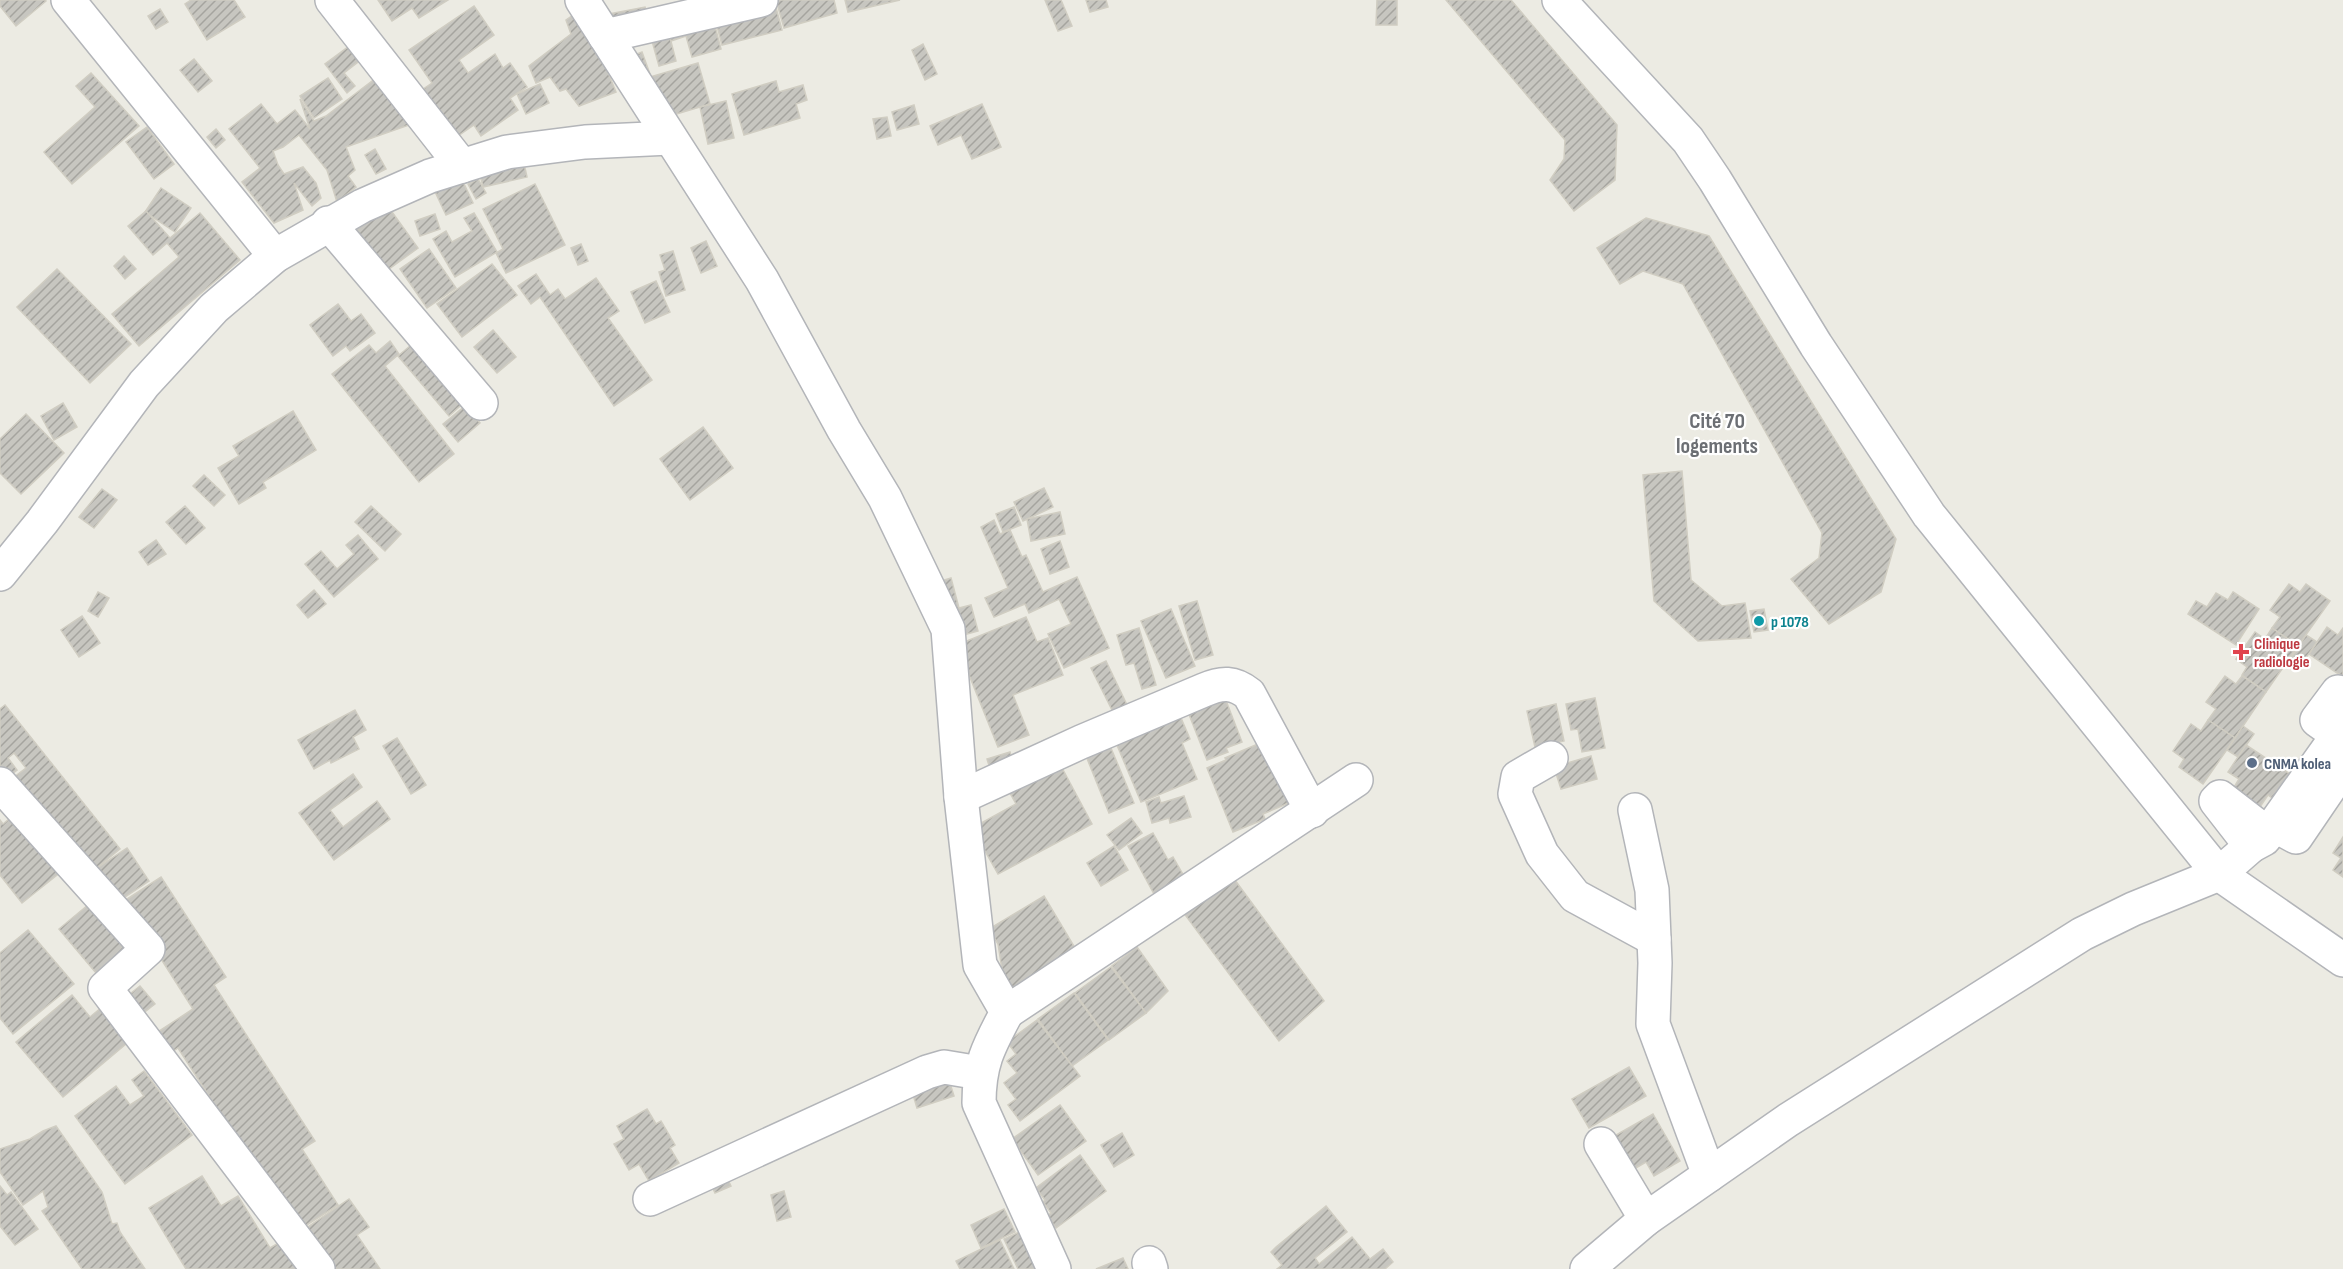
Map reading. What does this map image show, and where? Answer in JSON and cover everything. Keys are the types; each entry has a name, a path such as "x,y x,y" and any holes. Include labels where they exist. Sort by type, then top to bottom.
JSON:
{"street":[{"path":"68,0 275,256"},
{"path":"582,0 762,280 844,430 885,498 948,629 961,797 980,965 1007,1012"},
{"path":"605,36 761,0"},
{"path":"1559,0 1688,140 1816,345 1929,515 2219,874 2343,960"},
{"path":"335,1 462,166"},
{"path":"0,574 42,522 144,384 214,308 275,256 328,224 420,180 507,152 585,142 669,138"},
{"path":"328,224 481,403"},
{"path":"961,797 1204,690 1216,685 1229,684 1249,694 1312,811"},
{"path":"1587,1269 1646,1219 1788,1120 2082,934 2133,909 2219,874 2264,835 2341,732 2318,720 2338,692 2343,696"},
{"path":"1551,758 1518,777 1515,794 1542,854 1575,896 1654,939"},
{"path":"2264,835 2296,837 2343,768"},
{"path":"1054,1269 979,1103 980,1073 988,1047 1007,1012 1356,780"},
{"path":"0,784 148,949 105,988 318,1269"},
{"path":"1635,810 1652,890 1653,1024 1709,1175"},
{"path":"650,1199 927,1072 944,1067 980,1073"},
{"path":"1601,1144 1646,1219"}],"building":[{"path":"0,0 46,1 16,26 0,6"},
{"path":"191,0 234,0 245,17 207,40 185,4"},
{"path":"378,0 448,0 419,18 412,8 392,21"},
{"path":"774,0 782,30 722,45 712,7"},
{"path":"776,0 834,0 837,13 784,28"},
{"path":"845,0 900,0 848,12"},
{"path":"1045,0 1061,0 1072,26 1058,31"},
{"path":"1086,0 1106,0 1108,7 1090,12"},
{"path":"1377,0 1397,0 1397,25 1376,25"},
{"path":"1446,0 1511,0 1617,125 1615,180 1574,211 1550,180 1564,159 1565,140"},
{"path":"474,6 494,35 459,60 468,73 495,54 503,68 510,63 527,87 510,98 518,110 481,136 474,125 455,138 419,92 432,83 409,50"},
{"path":"645,7 649,23 606,32 603,15"},
{"path":"710,7 721,49 692,57 686,36 671,41 665,20"},
{"path":"160,9 168,22 156,29 148,16"},
{"path":"576,13 596,43 616,92 579,106 566,89 560,91 550,77 536,83 529,66 571,34 566,20"},
{"path":"665,18 676,61 659,66 647,23"},
{"path":"360,38 371,52 344,73 355,86 347,93 325,64"},
{"path":"923,44 937,74 925,80 912,50"},
{"path":"642,52 650,74 638,79 630,57"},
{"path":"194,59 212,81 198,92 180,70"},
{"path":"698,63 710,104 663,118 650,77"},
{"path":"91,73 139,126 72,184 44,152 95,107 76,86"},
{"path":"328,78 342,99 314,118 300,96"},
{"path":"376,78 412,124 346,147 355,170 348,176 356,187 337,202 327,170 299,135 283,147 273,151 284,174 303,167 316,183 321,198 312,206 294,183 303,210 274,223 242,182 260,168 229,129 261,104 277,124 295,110 310,129 300,99 314,121 326,116"},
{"path":"776,81 779,92 803,85 807,100 796,104 800,118 744,135 732,94"},
{"path":"540,84 549,103 526,114 517,94"},
{"path":"726,101 734,138 708,144 700,107"},
{"path":"982,104 1001,147 972,159 961,135 938,145 930,126"},
{"path":"914,105 919,124 897,130 892,112"},
{"path":"887,117 891,136 877,139 873,119"},
{"path":"147,127 174,164 154,179 126,142"},
{"path":"216,129 225,140 216,148 207,137"},
{"path":"375,149 386,169 376,174 365,155"},
{"path":"523,159 527,177 483,187 479,170"},
{"path":"457,169 473,203 446,215 430,181"},
{"path":"478,179 486,193 476,199 468,184"},
{"path":"535,184 565,245 506,273 496,253 503,249 483,209"},
{"path":"161,188 191,208 175,232 145,212"},
{"path":"387,205 418,248 378,277 347,234"},
{"path":"146,211 170,238 200,213 240,260 139,346 112,314 179,257 167,243 153,255 128,226"},
{"path":"474,213 497,252 455,277 433,239 446,231 452,242 472,231 464,218"},
{"path":"435,214 440,229 420,236 415,221"},
{"path":"1646,218 1709,236 1896,539 1881,592 1829,624 1791,579 1819,558 1822,533 1683,284 1643,271 1620,284 1597,248"},
{"path":"706,241 717,266 701,273 691,248"},
{"path":"581,244 588,261 578,265 571,248"},
{"path":"429,249 456,288 427,308 400,269"},
{"path":"673,251 685,290 666,296 659,272 665,270 660,255"},
{"path":"124,256 136,269 125,279 114,266"},
{"path":"492,264 517,295 462,337 437,304"},
{"path":"57,269 131,344 90,383 17,307"},
{"path":"536,274 550,295 558,289 565,299 596,278 619,311 608,318 652,380 614,406 540,297 531,304 518,286"},
{"path":"656,281 670,312 645,323 631,292"},
{"path":"338,304 351,321 361,314 375,333 350,351 346,346 333,356 310,325"},
{"path":"493,330 516,357 497,373 474,347"},
{"path":"390,341 399,354 385,366 454,454 419,482 332,374 369,345 376,353"},
{"path":"416,341 467,400 449,416 398,356"},
{"path":"63,403 77,427 54,440 41,416"},
{"path":"466,405 480,423 458,442 443,424"},
{"path":"293,411 316,450 263,482 266,488 239,504 218,468 239,456 233,446"},
{"path":"26,414 64,453 21,494 0,473 0,439"},
{"path":"703,427 733,468 690,500 660,459"},
{"path":"1682,471 1691,580 1722,606 1745,603 1751,638 1698,641 1654,601 1643,475"},
{"path":"204,475 225,495 214,506 193,486"},
{"path":"1044,488 1053,507 1023,521 1014,502"},
{"path":"102,489 117,500 94,528 79,517"},
{"path":"185,506 205,528 186,544 166,522"},
{"path":"371,506 401,534 385,551 355,522"},
{"path":"1014,507 1021,525 1003,532 996,514"},
{"path":"1060,512 1065,534 1031,541 1027,519"},
{"path":"994,520 1000,534 1010,530 1022,557 1026,555 1043,592 1077,577 1109,648 1064,668 1048,634 1071,624 1059,599 1029,613 1025,604 994,617 985,598 1008,588 981,527"},
{"path":"358,535 378,559 334,597 305,564 321,551 337,569 354,554 346,545"},
{"path":"156,540 166,554 148,565 139,552"},
{"path":"1060,541 1069,567 1050,574 1041,549"},
{"path":"951,578 959,608 971,605 978,631 956,637 941,581"},
{"path":"2289,584 2300,592 2306,584 2330,601 2298,646 2272,628 2280,617 2270,610"},
{"path":"314,590 326,604 308,618 297,605"},
{"path":"98,592 109,598 98,617 88,611"},
{"path":"2233,592 2259,609 2236,645 2188,614 2196,601 2207,607 2216,593 2228,600"},
{"path":"1197,601 1213,655 1195,660 1179,606"},
{"path":"1171,609 1195,666 1166,678 1141,621"},
{"name":"p 1078","path":"1764,609 1768,630 1754,632 1750,611"},
{"path":"82,616 100,643 79,657 61,630"},
{"path":"1026,617 1037,642 1048,638 1063,675 1013,695 1029,735 998,747 957,645"},
{"path":"2327,627 2338,635 2343,628 2343,677 2309,654"},
{"path":"1139,628 1156,685 1142,689 1134,663 1126,665 1117,635"},
{"path":"2272,628 2298,646 2266,692 2242,675 2247,667 2236,659 2255,632 2265,639"},
{"path":"2306,635 2317,642 2301,665 2291,658"},
{"path":"1106,661 1127,705 1113,712 1091,668"},
{"path":"2225,676 2236,684 2242,676 2266,692 2235,738 2208,720 2216,709 2206,702"},
{"path":"1225,698 1242,742 1226,748 1228,752 1207,760 1188,712"},
{"path":"1595,698 1605,748 1582,752 1578,729 1571,730 1566,704"},
{"path":"1175,704 1190,739 1182,743 1197,779 1141,802 1111,731"},
{"path":"1556,704 1564,741 1535,747 1527,711"},
{"path":"5,705 120,849 82,880 5,784 26,768 14,753 8,758 17,770 6,779 0,772 0,709"},
{"path":"355,710 366,730 353,737 359,749 314,769 298,740"},
{"path":"2208,720 2235,738 2203,784 2179,767 2184,759 2173,751 2191,724 2201,731"},
{"path":"2243,726 2254,734 2238,757 2227,750"},
{"path":"397,738 426,785 411,794 383,746"},
{"path":"1108,741 1134,803 1109,813 1084,751"},
{"path":"1265,741 1291,802 1263,814 1265,819 1233,832 1207,768"},
{"path":"2246,745 2293,776 2276,801 2268,795 2260,807 2233,789 2239,779 2228,772"},
{"path":"1010,752 1014,768 992,775 987,759"},
{"path":"1591,756 1597,779 1561,789 1554,767"},
{"path":"1061,766 1092,824 998,874 972,828 1016,804 1010,793"},
{"path":"353,774 362,787 330,810 343,827 377,801 390,819 334,860 299,813"},
{"path":"1184,796 1191,817 1170,823 1169,818 1152,823 1146,802 1159,797 1161,803"},
{"path":"15,814 61,872 22,903 0,875 0,820 3,824"},
{"path":"1131,818 1142,833 1119,850 1107,835"},
{"path":"1153,833 1168,860 1173,857 1185,878 1154,894 1128,846"},
{"path":"2343,837 2343,877 2333,870 2341,858 2333,853"},
{"path":"1114,846 1128,870 1101,886 1087,863"},
{"path":"127,848 149,881 119,901 97,868"},
{"path":"1229,872 1324,1001 1279,1041 1180,908"},
{"path":"161,877 226,977 214,985 315,1141 302,1149 338,1205 299,1230 281,1207 178,1048 163,1058 150,1037 193,1009 124,901"},
{"path":"1044,896 1078,953 1006,995 998,944 989,929"},
{"path":"94,900 140,954 121,1001 140,986 155,1004 141,1015 133,1038 63,1097 16,1042 72,995 90,1017 102,1007 89,992 102,980 59,929"},
{"path":"28,930 74,984 13,1034 0,1018 0,953"},
{"path":"1137,947 1168,991 1146,1013 1112,966"},
{"path":"1111,967 1146,1013 1109,1040 1075,993"},
{"path":"1074,993 1108,1040 1072,1066 1038,1019"},
{"path":"1037,1020 1080,1076 1020,1121 1008,1105 1016,1099 1004,1083 1017,1073 1007,1061 1016,1054 1007,1042"},
{"path":"1629,1067 1646,1096 1589,1128 1572,1099"},
{"path":"144,1071 192,1135 125,1184 75,1116 116,1086 130,1105 144,1096 132,1080"},
{"path":"948,1077 954,1096 917,1108 911,1088"},
{"path":"1060,1105 1086,1141 1038,1175 1012,1139"},
{"path":"647,1109 656,1124 661,1121 675,1145 670,1148 679,1163 649,1181 639,1164 629,1170 614,1144 624,1139 617,1126"},
{"path":"1653,1114 1680,1161 1654,1176 1646,1162 1629,1172 1609,1139"},
{"path":"56,1126 102,1192 112,1224 117,1223 120,1232 145,1269 82,1269 42,1211 48,1207 43,1191 23,1205 0,1172 0,1149 30,1139"},
{"path":"1122,1133 1134,1155 1114,1167 1101,1145"},
{"path":"1080,1155 1106,1191 1056,1228 1047,1216 1051,1213 1043,1202 1045,1200 1036,1188"},
{"path":"725,1173 731,1186 715,1193 709,1180"},
{"path":"202,1176 221,1206 238,1196 270,1248 282,1241 299,1269 186,1269 149,1208"},
{"path":"0,1186 7,1195 11,1192 38,1229 15,1245 0,1226"},
{"path":"784,1191 791,1217 777,1221 771,1195"},
{"path":"349,1199 369,1227 357,1235 380,1269 328,1269 302,1231"},
{"path":"1326,1206 1347,1232 1315,1258 1319,1264 1352,1237 1370,1259 1383,1249 1393,1262 1385,1269 1277,1269 1282,1265 1271,1252"},
{"path":"1004,1209 1015,1232 981,1248 971,1225"},
{"path":"1028,1228 1048,1269 1018,1269 1004,1239"},
{"path":"1000,1240 1014,1269 960,1269 956,1261"},
{"path":"1123,1258 1128,1269 1096,1269"}],"place":[{"name":"p 1078","path":"1759,621"},
{"name":"Clinique radiologie","path":"2241,652"},
{"name":"CNMA kolea","path":"2252,763"}],"district":[{"name":"Cité 70 logements","path":"1717,432"}]}
